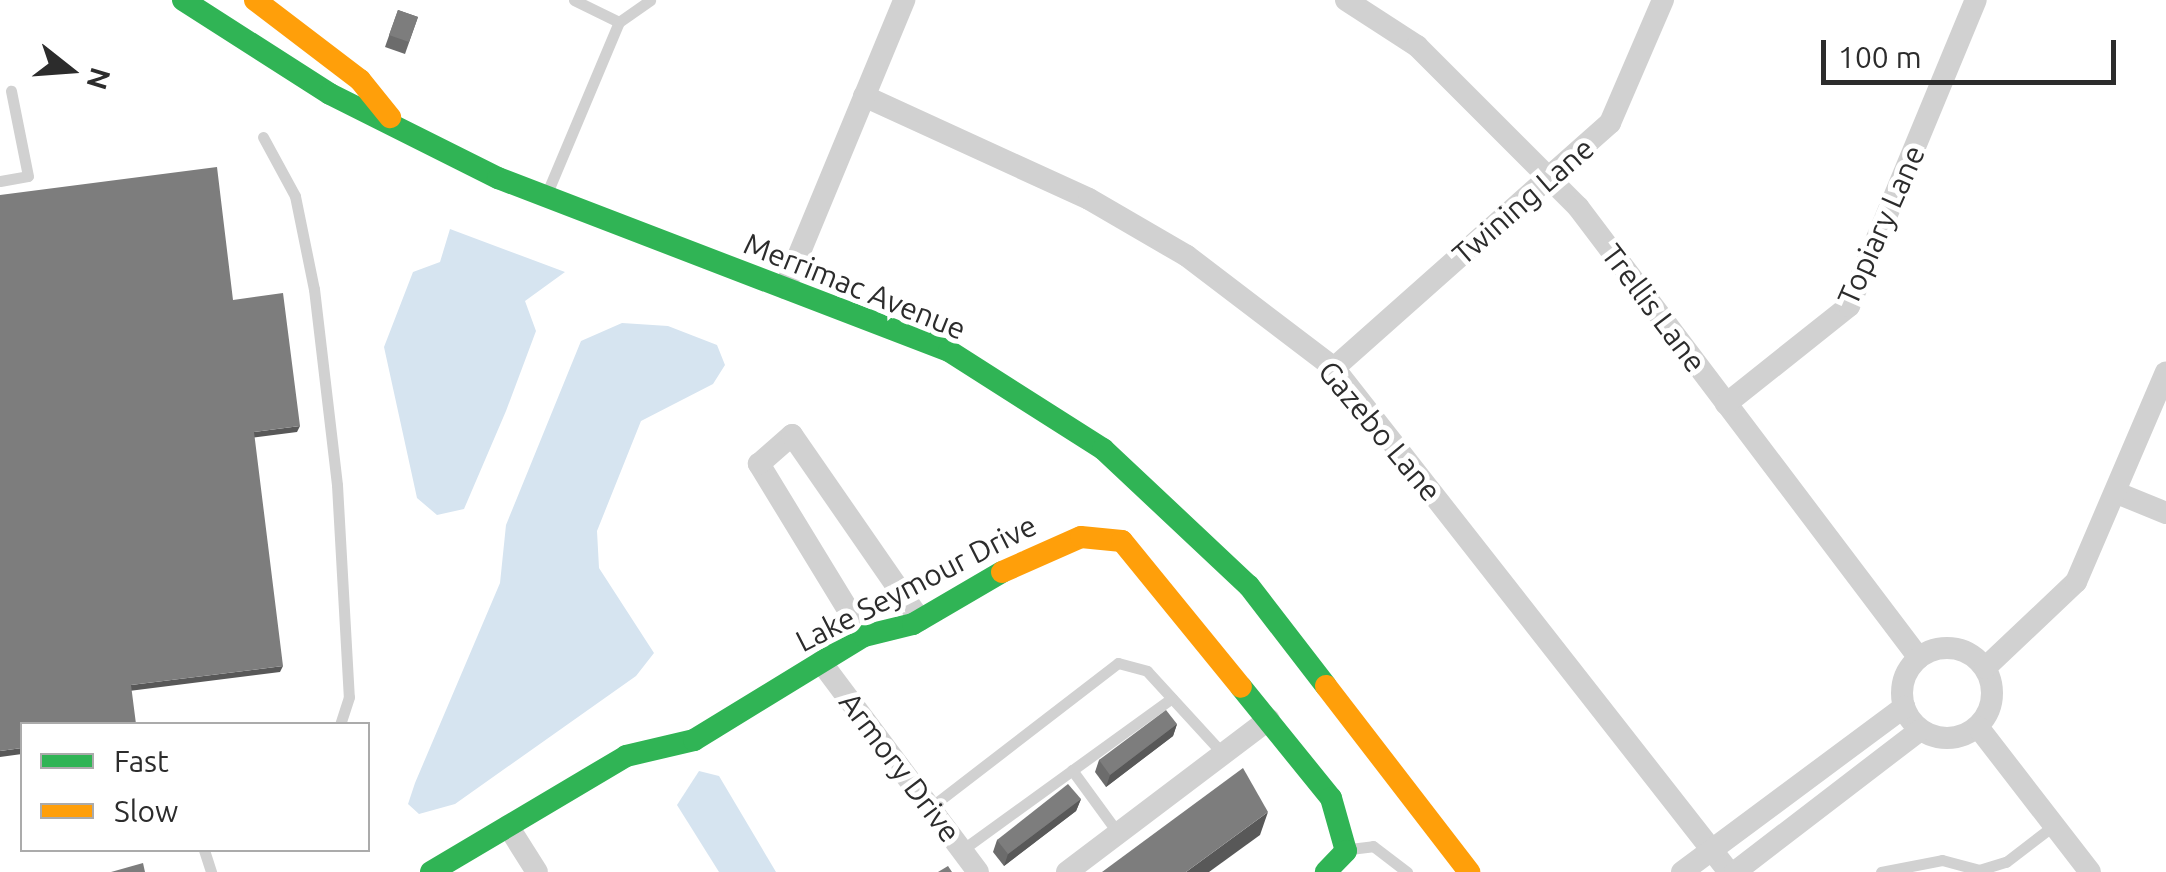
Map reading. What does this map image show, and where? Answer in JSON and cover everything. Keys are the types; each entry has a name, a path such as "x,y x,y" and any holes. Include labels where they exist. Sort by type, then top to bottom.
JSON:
{"street":[{"name":"Merrimac Avenue","path":"184,0 330,94 390,117 545,197 949,351 1104,449 1249,586 1469,872"},
{"name":"Merrimac Avenue","path":"255,0 360,80 390,117"},
{"path":"785,288 904,0"},
{"name":"Twining Lane","path":"1334,368 1551,180 1610,123 1664,0"},
{"name":"Topiary Lane","path":"1726,404 1850,306 1976,0"},
{"name":"Trellis Lane","path":"1353,1 1446,72 1551,180 1920,658"},
{"name":"Gazebo Lane","path":"864,96 1089,199 1186,256 1334,368 1710,850 1740,870"},
{"path":"1985,668 2076,582 2166,372"},
{"path":"864,636 759,464 792,435 920,620"},
{"path":"2117,493 2166,513"},
{"name":"Lake Seymour Drive","path":"431,872 626,756 694,740 864,636 920,620 1038,551 1080,537 1122,541 1331,798 1346,852"},
{"path":"1947,648 1985,668 1993,692 1978,727 1943,739 1920,730 1904,707 1904,680 1920,658 1947,648"},
{"name":"Armory Drive","path":"822,662 978,872"},
{"path":"1682,872 1904,707"},
{"path":"1067,872 1269,719"},
{"path":"1978,727 2090,872"},
{"path":"1740,870 1920,730"},
{"path":"508,826 537,872"},
{"path":"1326,872 1346,852"}],"lane":[{"path":"574,0 619,22"},
{"path":"545,197 619,22 650,0"},
{"path":"0,181 28,176 11,91"},
{"path":"263,137 294,196 314,288 337,485 349,697 341,722"},
{"path":"931,807 1118,663 1134,661 1223,754"},
{"path":"962,850 1172,698"},
{"path":"1072,770 1118,833"},
{"path":"1880,872 1942,860 1979,870 2006,862 2054,826"},
{"path":"1346,852 1373,846 1407,872"}],"shaded area":[{"path":"450,229 565,272 525,301 536,331 506,411 464,509 437,515 417,498 384,347 413,272 440,262"},
{"path":"622,323 668,326 717,345 725,365 713,384 641,421 597,531 599,568 654,653 636,676 455,804 419,814 408,804 415,783 500,583 506,525 581,341"},
{"path":"699,771 719,776 776,872 719,872 677,805"}],"building":[{"path":"398,10 418,17 409,42 389,35"},
{"path":"217,167 233,300 283,293 300,426 254,432 283,666 131,685 136,722 20,722 20,748 0,751 0,195"},
{"path":"1166,710 1177,724 1110,775 1099,760"},
{"path":"1243,768 1268,812 1186,872 1102,872"},
{"path":"1068,784 1081,799 1008,854 997,840"},
{"path":"143,863 145,872 111,872"}],"traffic: fast":[{"path":"183,0 330,94 498,178 949,351 1103,449 1249,586 1326,686"},
{"path":"431,872 626,756 694,740 864,636 913,624 1002,572"},
{"path":"1241,687 1331,798 1346,851 1326,872"}],"traffic: slow":[{"path":"255,0 360,80 390,117"},
{"path":"1002,572 1081,537 1122,541 1241,687"},
{"path":"1326,686 1469,872"}]}
